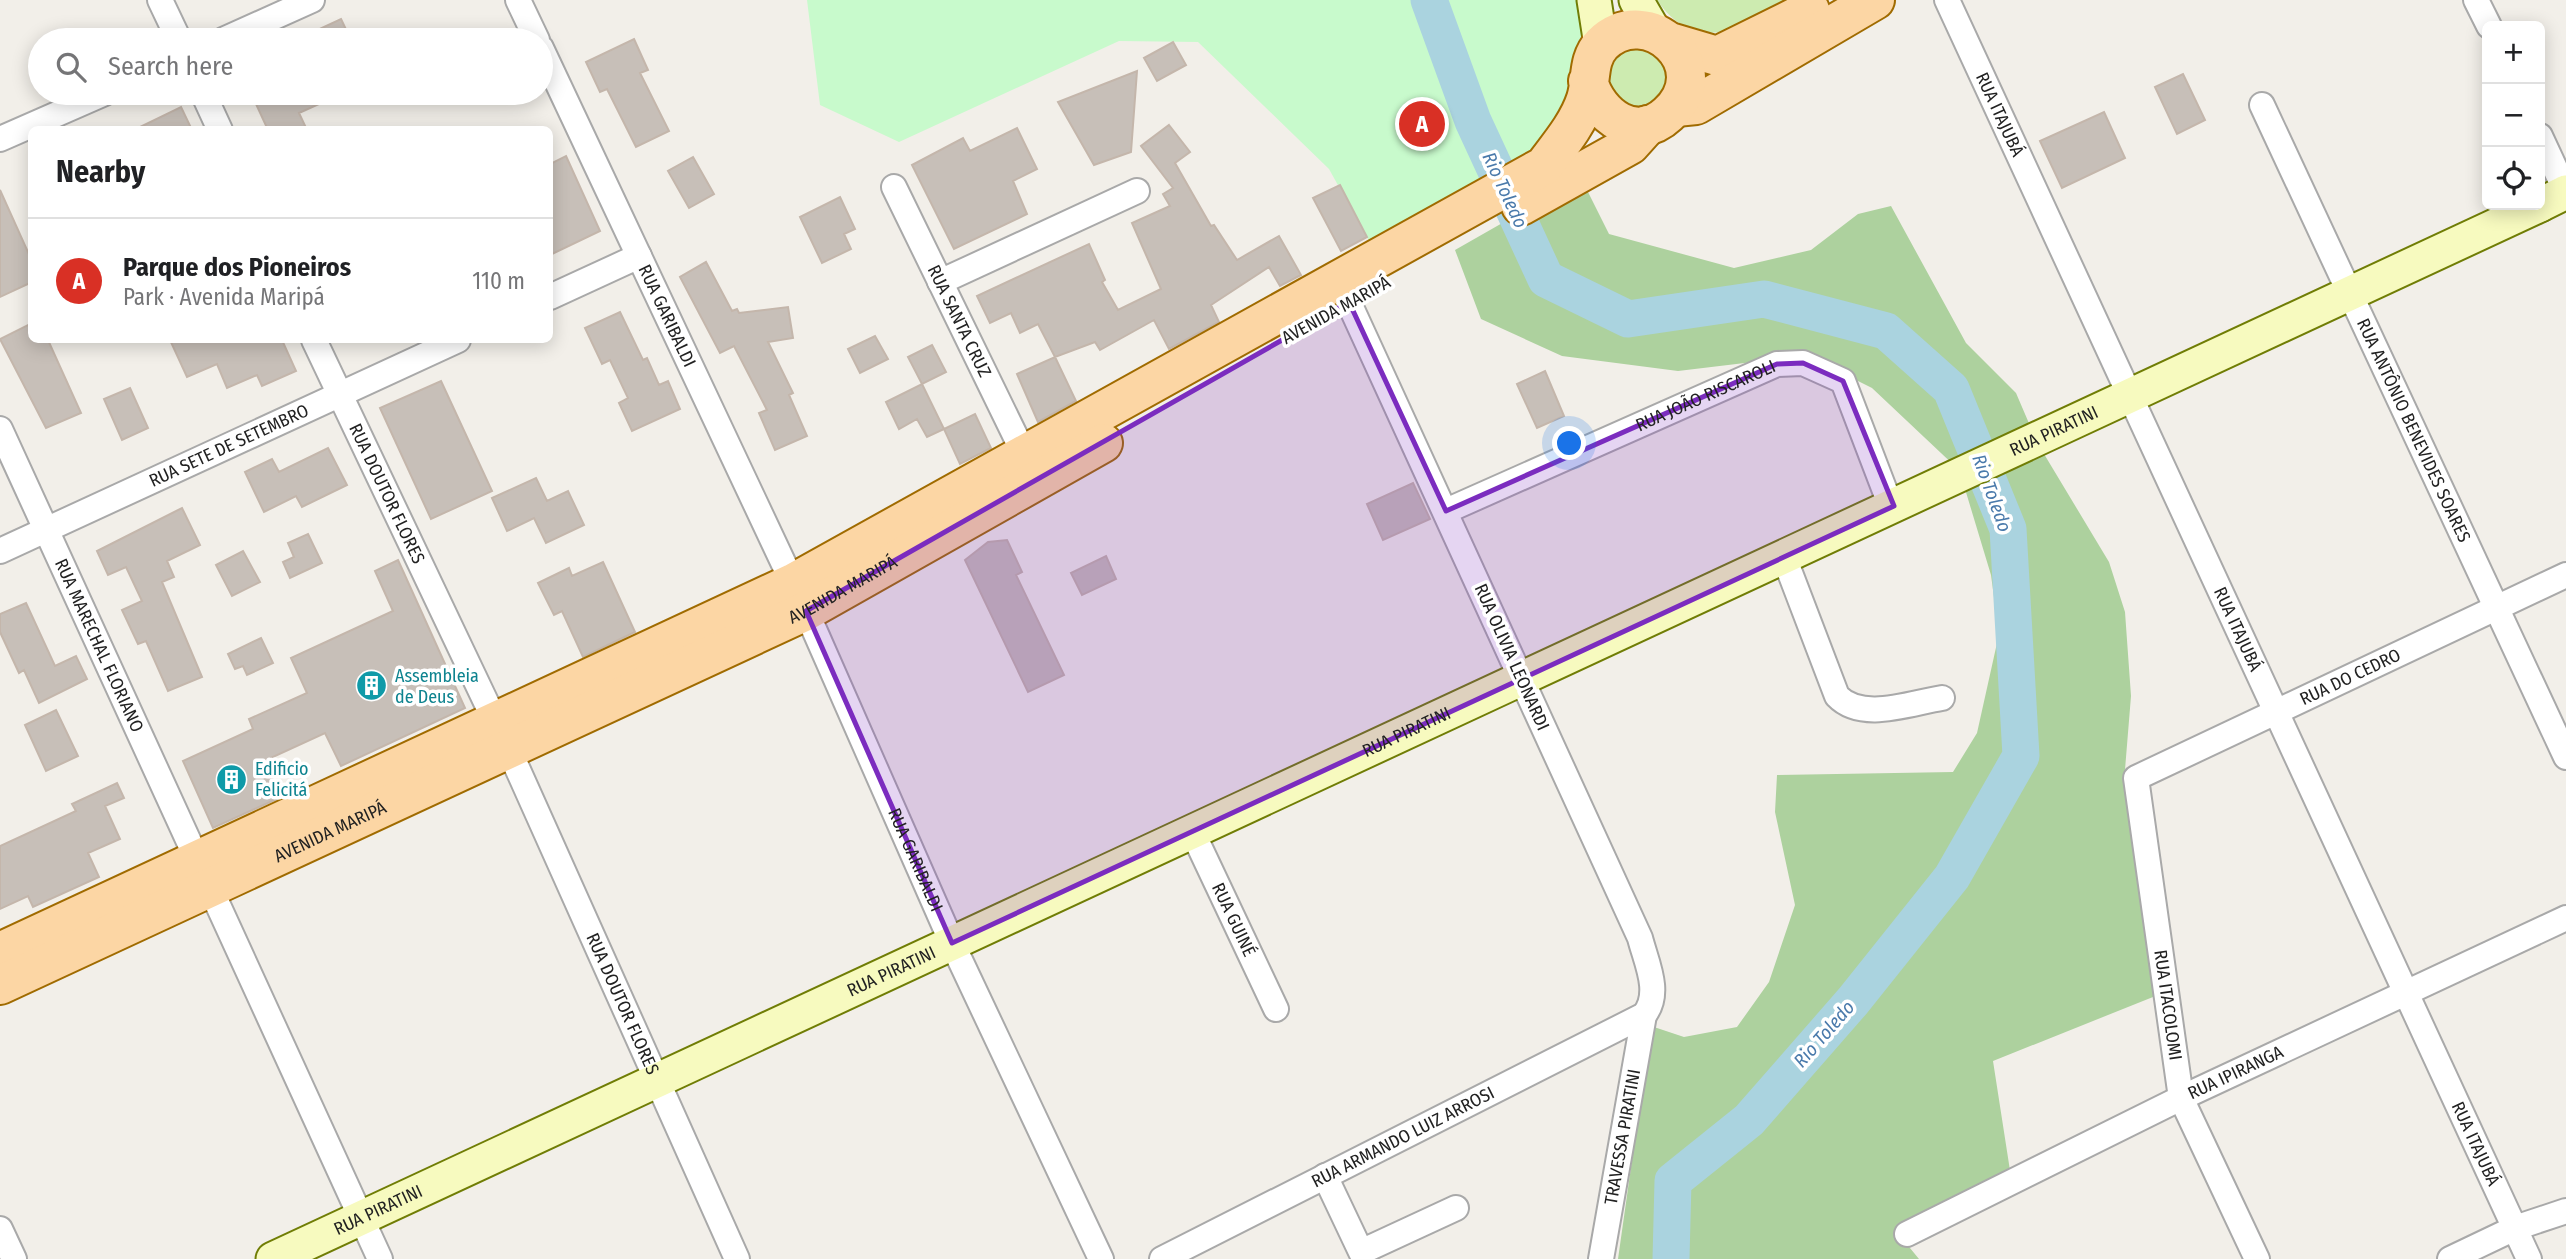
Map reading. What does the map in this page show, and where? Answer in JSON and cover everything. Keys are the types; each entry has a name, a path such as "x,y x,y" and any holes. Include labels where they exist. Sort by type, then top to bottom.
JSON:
{"main road":[{"path":"1654,24 1682,57 1686,73 1685,90 1662,116 1631,126 1616,121 1602,111 1593,97 1588,81 1590,64 1601,45 1614,34 1654,24 1717,56 1790,22 1826,0"},
{"name":"AVENIDA MARIPÁ","path":"0,985 205,874 799,597 1548,178 1630,145 1662,116 1696,105 1875,0"},
{"name":"AVENIDA MARIPÁ","path":"1548,178 1586,98 1588,81"},
{"name":"AVENIDA MARIPÁ","path":"0,952 205,874"}],"street":[{"path":"160,0 173,28"},
{"path":"518,0 531,28"},
{"path":"1594,0 1601,45"},
{"name":"RUA ITAJUBÁ","path":"1947,0 2529,1259"},
{"path":"2476,0 2486,21"},
{"path":"249,28 309,1"},
{"name":"RUA GARIBALDI","path":"553,73 799,597 952,943 1101,1259"},
{"path":"30,126 78,105"},
{"path":"208,105 217,126"},
{"name":"RUA ANTÔNIO BENEVIDES SOARES","path":"2262,105 2566,757"},
{"path":"0,139 28,127"},
{"path":"2545,147 2566,192"},
{"name":"RUA SANTA CRUZ","path":"894,187 1031,468"},
{"path":"940,282 1137,191"},
{"name":"RUA PIRATINI","path":"2545,202 2566,192"},
{"name":"RUA PIRATINI","path":"273,1259 2529,210"},
{"path":"553,296 639,256"},
{"name":"RUA OLIVIA LEONARDI","path":"1344,292 1640,938 1653,993 1651,1006 1644,1014"},
{"name":"RUA DOUTOR FLORES","path":"315,343 501,736 737,1259"},
{"name":"RUA SETE DE SETEMBRO","path":"0,551 451,343"},
{"name":"RUA JOÃO RISCAROLI","path":"1446,511 1777,364 1803,363 1843,382 1885,491 1894,506"},
{"name":"RUA MARECHAL FLORIANO","path":"0,429 380,1259"},
{"path":"1784,557 1837,696 1845,704 1858,710 1942,698"},
{"name":"RUA DO CEDRO","path":"2136,778 2566,575"},
{"name":"RUA ITACOLOMI","path":"2136,778 2181,1098 2257,1259"},
{"name":"RUA GUINÉ","path":"1192,831 1276,1009"},
{"name":"RUA IPIRANGA","path":"1907,1234 2181,1098 2566,918"},
{"name":"RUA ARMANDO LUIZ ARROSI","path":"1161,1259 1644,1014"},
{"name":"TRAVESSA PIRATINI","path":"1601,1259 1644,1014"},
{"path":"1325,1176 1361,1252 1456,1208"},
{"path":"2450,1259 2515,1228 2566,1211"},
{"path":"0,1229 14,1259"}],"highlighted area":[{"path":"1349,302 1446,511 1777,364 1803,363 1843,381 1894,506 952,943 806,611"}],"green space":[{"path":"807,0 1583,0 1586,24 1575,82 1549,139 1379,259 1329,169 1198,42 1119,41 899,142 820,105"},
{"path":"1657,0 1790,0 1738,27 1721,32 1704,32 1688,28 1672,18"},
{"path":"1632,37 1670,62 1664,97 1644,109 1620,107 1599,68"},
{"path":"1581,178 1609,234 1734,268 1811,250 1858,214 1891,206 1966,343 2016,393 2034,435 1959,470 1872,388 1846,375 1778,359 1678,371 1562,356 1481,319 1455,250"},
{"path":"2038,444 2109,562 2125,612 2131,696 2124,782 2163,993 1993,1061 2011,1177 1896,1231 1919,1259 1618,1259 1651,1026 1684,1037 1737,1027 1769,982 1795,905 1775,812 1777,775 1953,772 1977,733 1999,634 1991,575 1962,479"}],"building":[{"path":"341,19 345,28 322,28"},
{"path":"634,39 648,70 640,73 669,131 636,147 607,89 600,92 586,62"},
{"path":"1173,42 1186,65 1157,81 1144,58"},
{"path":"1137,71 1131,152 1094,165 1058,102"},
{"path":"2183,74 2205,120 2177,134 2155,87"},
{"path":"257,105 317,105 299,113 305,126 266,126"},
{"path":"181,107 190,126 142,126"},
{"path":"2104,112 2125,158 2062,188 2040,141"},
{"path":"1169,125 1190,152 1175,163 1211,226 1214,225 1237,260 1279,236 1301,275 1280,286 1269,267 1211,305 1219,322 1169,349 1154,320 1100,350 1095,342 1055,357 1038,324 1020,333 1011,313 990,323 977,296 1089,244 1105,280 1102,282 1118,310 1161,289 1132,223 1170,206 1163,194 1173,188 1141,146"},
{"path":"1017,128 1037,169 1013,181 1027,214 954,249 912,165 963,138 970,151"},
{"path":"566,156 600,231 553,254 553,162"},
{"path":"693,157 714,194 689,208 668,171"},
{"path":"1340,185 1367,237 1341,251 1313,198"},
{"path":"0,190 28,252 28,284 0,297"},
{"path":"840,197 855,229 844,234 851,249 822,263 800,217"},
{"path":"706,262 732,311 737,309 739,313 788,307 793,338 768,342 793,393 789,395 807,436 775,450 759,413 767,410 734,346 720,353 680,277"},
{"path":"620,312 643,360 647,358 659,385 668,381 680,409 632,431 619,403 628,398 610,360 602,364 585,328"},
{"path":"28,325 28,343 49,343 81,413 46,428 0,339"},
{"path":"875,336 888,359 860,373 848,349"},
{"path":"171,343 283,343 296,371 262,386 257,375 227,388 217,364 187,377"},
{"path":"932,345 946,372 922,384 908,357"},
{"path":"1055,357 1076,401 1038,422 1017,374"},
{"path":"1545,371 1564,416 1537,428 1517,384"},
{"path":"441,381 492,491 431,519 380,408"},
{"path":"922,384 944,429 927,437 917,419 899,429 886,402"},
{"path":"130,388 148,428 122,440 104,399"},
{"path":"975,414 991,448 960,464 944,429"},
{"path":"328,448 347,485 302,507 296,496 264,512 245,472 272,459 279,472"},
{"path":"536,478 547,501 568,491 584,525 546,543 534,518 507,531 492,498"},
{"path":"1413,483 1430,519 1383,540 1367,504"},
{"path":"182,508 200,545 167,561 174,577 162,582 202,677 168,691 146,641 138,644 122,610 142,601 126,567 108,575 97,551"},
{"path":"308,534 322,563 290,578 283,562 294,557 288,543"},
{"path":"1007,540 1022,572 1016,575 1064,675 1028,692 965,560 988,542"},
{"path":"243,551 260,582 232,596 216,565"},
{"path":"1106,556 1116,579 1082,595 1071,573"},
{"path":"398,560 465,708 341,766 325,733 264,761 281,797 213,828 183,761 253,729 249,719 307,693 291,658 393,611 375,571"},
{"path":"603,562 635,632 583,657 562,611 554,615 538,583 569,568 572,576"},
{"path":"26,603 55,666 76,656 87,679 39,703 24,670 19,673 0,632 0,614"},
{"path":"261,638 273,663 247,675 243,666 235,669 228,654"},
{"path":"56,710 78,756 46,771 25,725"},
{"path":"117,783 124,798 105,806 120,839 88,853 99,877 33,907 28,896 0,909 0,846 76,811 72,804"}],"waterway":[{"name":"Rio Toledo","path":"1429,0 1473,121 1546,279 1628,319 1764,299 1886,331 1951,389 2008,529 2021,756 1952,877 1853,1001 1749,1120 1673,1181 1671,1259"}],"place":[{"name":"Parque dos Pioneiros","path":"1422,124"},
{"name":"Assembleia de Deus","path":"372,686"},
{"name":"Edificio Felicitá","path":"232,779"}]}
